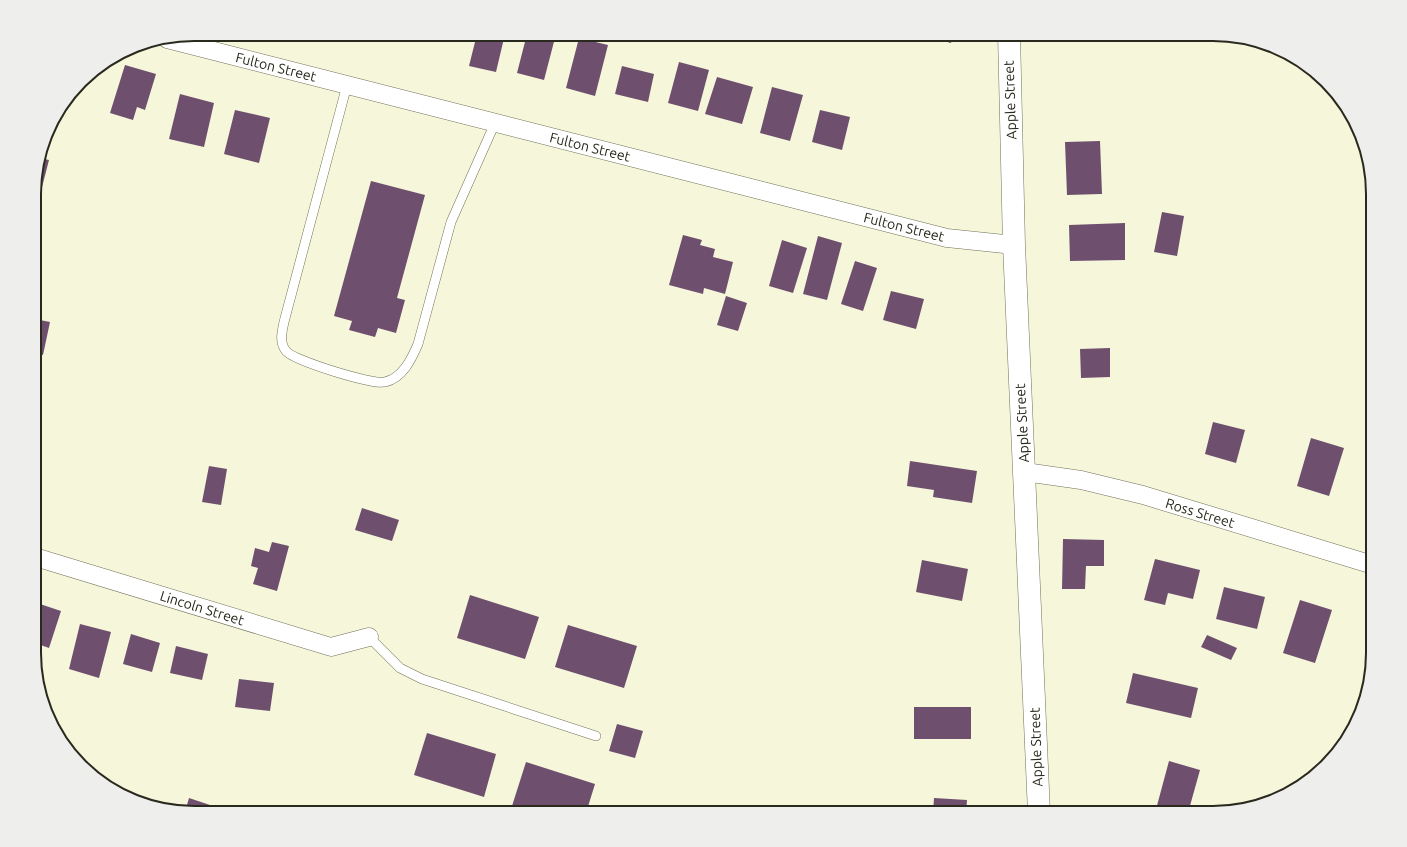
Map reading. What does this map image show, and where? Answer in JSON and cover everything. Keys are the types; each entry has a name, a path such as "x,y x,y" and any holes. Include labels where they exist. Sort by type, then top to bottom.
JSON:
{"street":[{"name":"Apple Street","path":"1009,41 1014,245 1039,806"},
{"name":"Fulton Street","path":"177,42 947,238 1014,245"},
{"name":"Ross Street","path":"1025,472 1081,480 1142,495 1366,564"},
{"name":"Lincoln Street","path":"41,559 331,647 369,637"}],"lane":[{"path":"347,85 284,322 281,344 287,353 301,361 368,381 385,383 399,375 411,360 418,344 451,222 495,123"},
{"path":"369,637 400,668 422,679 596,736"}],"building":[{"path":"475,41 503,41 496,72 469,66"},
{"path":"525,41 554,41 544,80 517,73"},
{"path":"578,41 591,41 608,45 595,96 566,88"},
{"path":"679,62 709,70 698,111 668,103"},
{"path":"125,65 156,74 145,110 137,107 133,120 110,113"},
{"path":"622,66 654,74 648,102 615,94"},
{"path":"717,77 753,87 742,124 705,114"},
{"path":"772,87 803,95 790,141 760,133"},
{"path":"180,94 214,103 204,147 169,139"},
{"path":"235,110 270,118 259,163 224,154"},
{"path":"820,110 850,117 842,150 812,142"},
{"path":"1100,141 1102,194 1067,195 1065,142"},
{"path":"45,159 49,160 41,191"},
{"path":"371,181 425,195 397,298 405,300 396,333 378,328 375,337 349,330 352,321 334,316"},
{"path":"1162,212 1184,216 1177,256 1154,252"},
{"path":"1125,223 1125,260 1070,261 1069,225"},
{"path":"683,235 702,240 700,245 715,249 713,257 733,262 725,294 704,288 703,294 669,285"},
{"path":"818,236 842,243 827,300 803,294"},
{"path":"782,240 807,248 793,293 769,286"},
{"path":"855,261 877,268 863,311 841,304"},
{"path":"891,291 924,299 916,329 883,320"},
{"path":"726,296 747,303 738,331 717,325"},
{"path":"41,320 50,322 43,355 41,354"},
{"path":"1110,348 1110,377 1081,378 1080,349"},
{"path":"1213,422 1245,430 1236,463 1205,454"},
{"path":"1311,438 1344,448 1329,496 1297,486"},
{"path":"910,461 977,471 972,503 933,497 934,490 907,486"},
{"path":"209,466 227,469 221,505 202,502"},
{"path":"362,508 399,520 392,541 355,530"},
{"path":"1063,539 1104,540 1104,566 1086,566 1085,589 1062,589"},
{"path":"272,542 289,546 277,591 253,584 258,568 251,566 255,548 269,552"},
{"path":"1155,559 1200,570 1193,599 1168,593 1165,605 1144,600"},
{"path":"922,560 968,569 962,601 916,592"},
{"path":"1224,587 1265,597 1257,629 1216,619"},
{"path":"470,595 539,617 525,659 457,638"},
{"path":"1300,600 1332,610 1315,663 1283,653"},
{"path":"41,604 61,611 49,648 41,645"},
{"path":"80,624 111,632 99,678 69,669"},
{"path":"568,625 637,646 624,688 555,667"},
{"path":"131,634 160,643 152,672 123,664"},
{"path":"1207,635 1237,648 1231,660 1201,647"},
{"path":"176,646 208,654 202,680 170,673"},
{"path":"1133,673 1198,688 1191,718 1126,703"},
{"path":"239,679 274,683 270,711 235,707"},
{"path":"914,707 971,707 971,739 914,739"},
{"path":"617,724 643,731 635,758 609,751"},
{"path":"427,733 496,754 484,797 414,775"},
{"path":"1169,761 1200,770 1190,806 1157,806"},
{"path":"526,762 595,784 588,806 512,806"},
{"path":"189,798 213,806 194,806 187,806"},
{"path":"934,798 967,800 967,806 933,806"}]}
